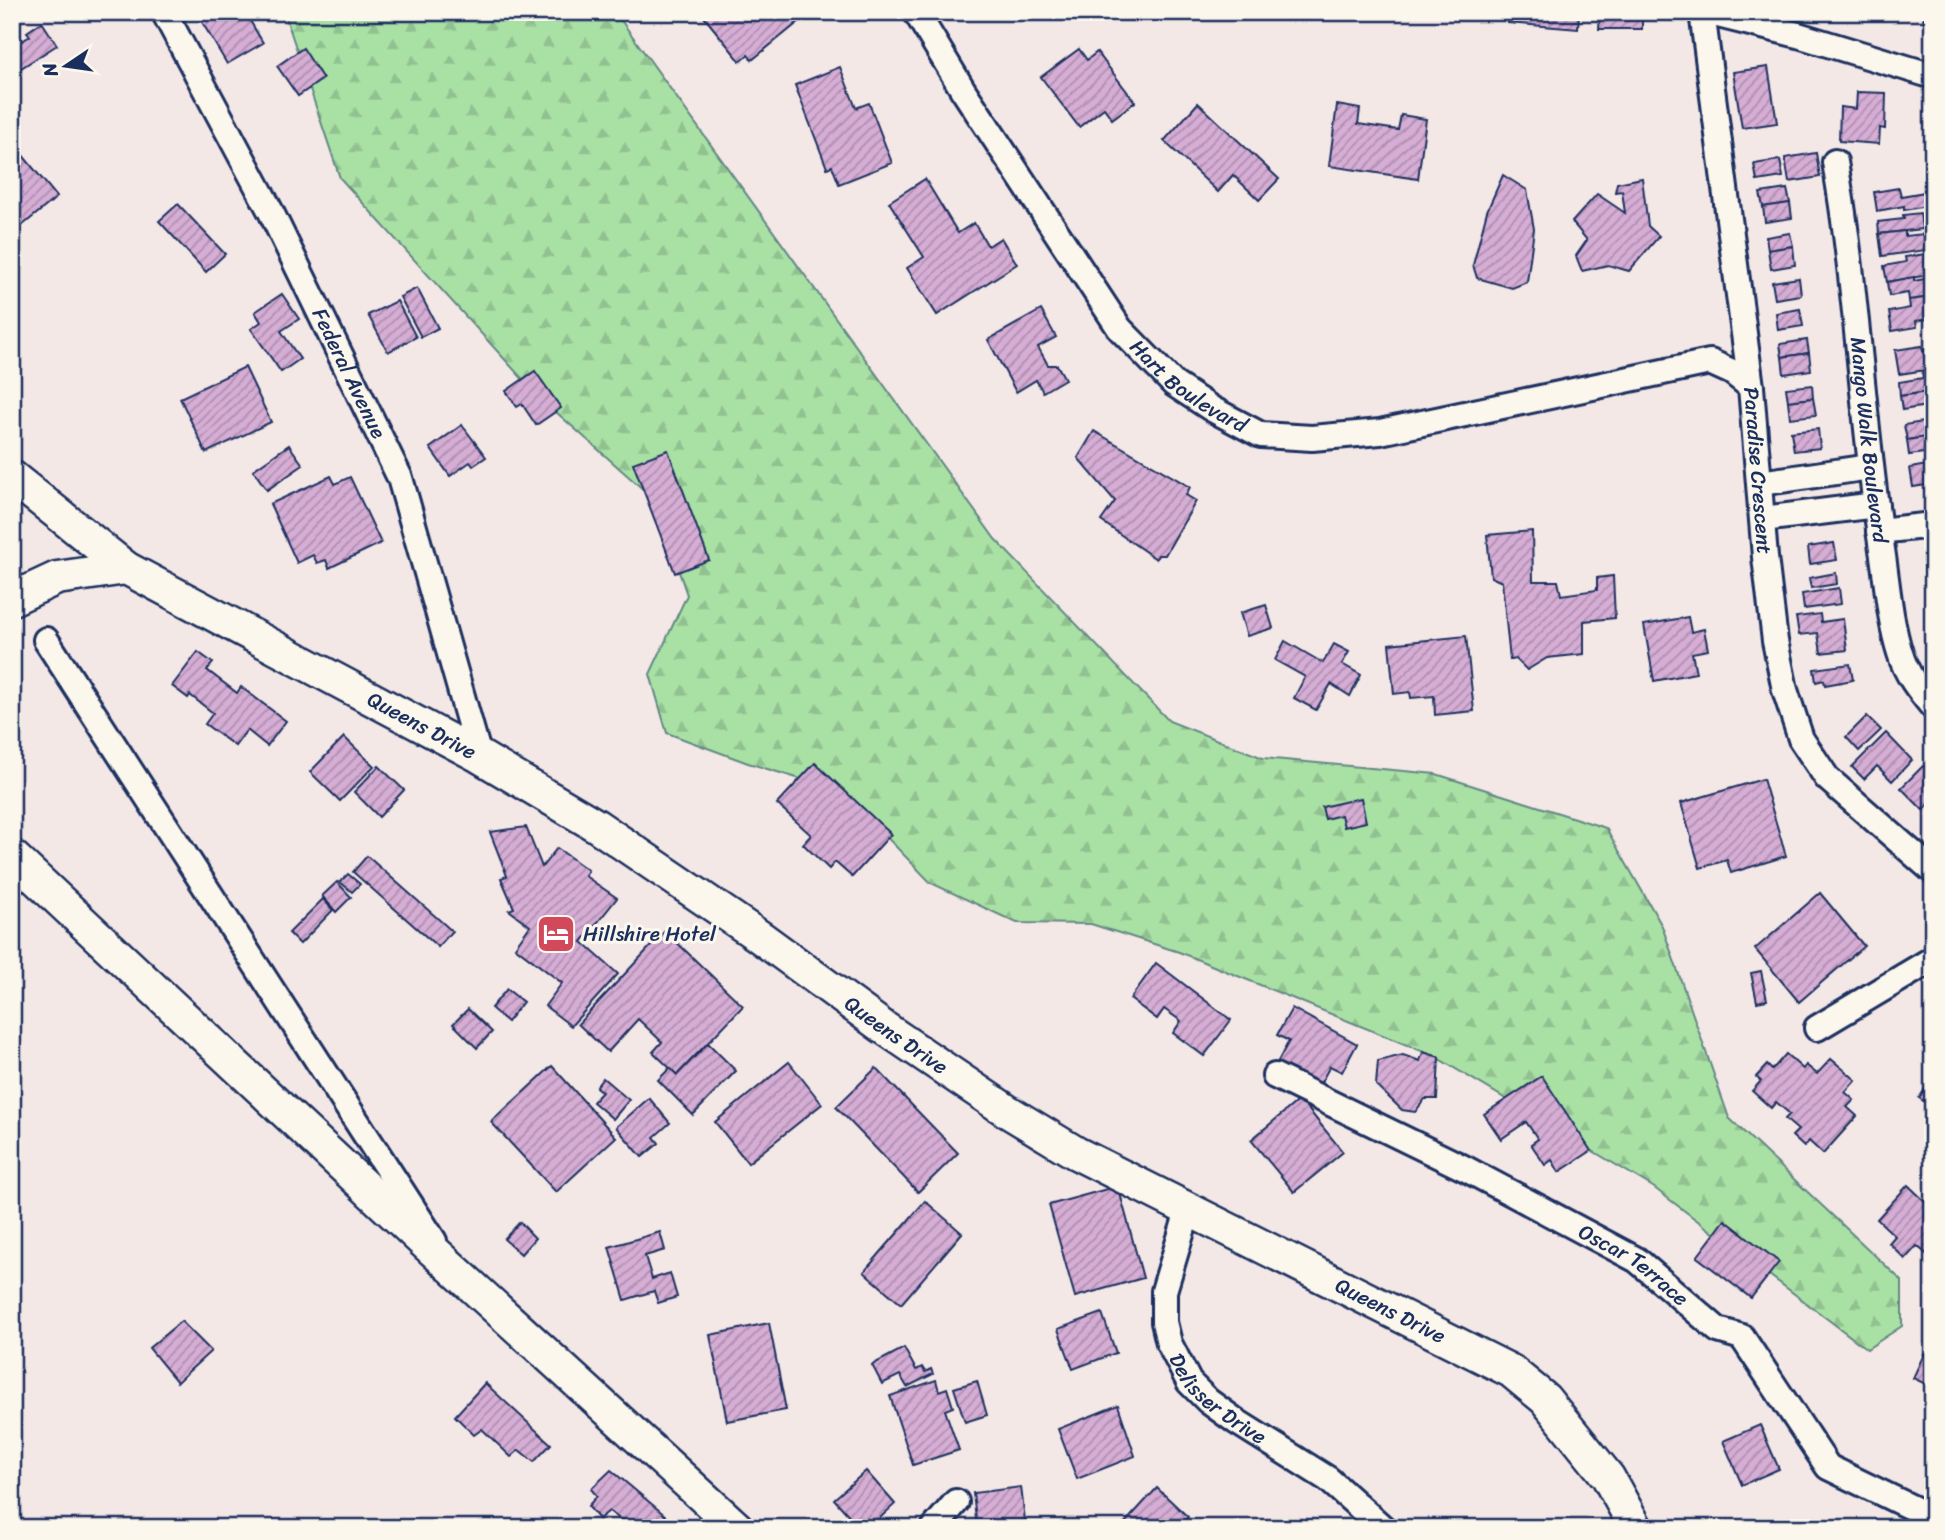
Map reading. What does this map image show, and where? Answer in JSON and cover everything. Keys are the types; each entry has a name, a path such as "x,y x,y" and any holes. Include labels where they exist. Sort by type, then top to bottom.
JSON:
{"main road":[{"name":"Queens Drive","path":"12,478 125,568 479,756 597,826 760,937 883,1027 1007,1111 1095,1164 1511,1371 1545,1399 1600,1466 1636,1528"},
{"path":"12,599 57,578 125,568"},
{"path":"12,835 21,864 737,1528"}],"street":[{"name":"Federal Avenue","path":"164,12 270,210 400,478 479,756"},
{"name":"Hart Boulevard","path":"916,12 963,90 1121,329 1174,384 1212,409 1261,435 1312,438 1380,432 1710,362 1732,372 1751,387"},
{"name":"Paradise Crescent","path":"1704,12 1751,387 1775,641 1785,690 1801,738 1827,778 1933,871"},
{"path":"1704,12 1798,35 1933,76"},
{"name":"Mango Walk Boulevard","path":"1835,162 1844,220 1870,467 1900,653 1908,676 1933,707"},
{"path":"1760,483 1870,467"},
{"path":"1763,519 1876,505"},
{"path":"1879,531 1933,525"},
{"path":"46,640 448,1262"},
{"path":"1817,1028 1933,959"},
{"name":"Oscar Terrace","path":"1275,1076 1466,1169 1637,1260 1718,1330 1742,1337 1828,1467 1933,1518"},
{"name":"Delisser Drive","path":"1188,1211 1164,1291 1164,1322 1168,1343 1189,1382 1208,1401 1237,1422 1328,1479 1383,1528"},
{"path":"934,1528 956,1502"}],"green space":[{"path":"284,12 615,12 995,539 1169,721 1263,758 1436,774 1606,828 1662,926 1729,1118 1902,1281 1902,1326 1867,1349 1653,1187 1434,1056 1179,952 1091,924 1017,923 931,883 843,792 748,763 667,733 650,674 687,595 654,499 538,396 340,178"}],"building":[{"path":"196,12 245,12 263,43 227,64"},
{"path":"700,12 770,12 772,15 776,12 811,12 752,60 748,55 740,61"},
{"path":"1508,12 1579,12 1578,29 1508,23"},
{"path":"1600,12 1642,12 1642,29 1599,29"},
{"path":"1928,12 1933,12 1933,26 1923,19"},
{"path":"42,22 57,45 18,70 12,64 12,37 18,34 22,41 30,36 27,32"},
{"path":"303,48 323,79 298,96 277,66"},
{"path":"1079,49 1087,60 1097,52 1135,102 1112,119 1104,108 1079,127 1041,77"},
{"path":"840,67 856,108 869,103 892,163 839,184 832,166 827,168 795,85"},
{"path":"1768,67 1777,123 1742,128 1733,72"},
{"path":"1857,92 1886,93 1885,129 1880,128 1879,144 1839,141 1840,107 1856,109"},
{"path":"1198,103 1279,179 1259,200 1233,175 1218,192 1164,141"},
{"path":"1337,105 1360,109 1358,124 1398,130 1401,115 1426,119 1418,179 1329,166"},
{"path":"12,142 57,197 12,234"},
{"path":"1816,153 1820,177 1789,182 1785,158"},
{"path":"1780,160 1783,177 1757,181 1754,164"},
{"path":"1503,175 1527,190 1534,229 1527,282 1512,288 1477,278 1473,265 1487,211"},
{"path":"1642,178 1648,226 1659,236 1629,271 1608,265 1582,271 1576,256 1587,240 1572,222 1597,194 1625,213 1622,191 1615,192 1617,183"},
{"path":"925,179 958,233 974,223 988,246 1001,238 1017,264 937,315 907,268 924,257 889,202"},
{"path":"1899,188 1901,196 1925,192 1927,206 1904,210 1904,206 1877,211 1874,192"},
{"path":"1787,189 1790,203 1763,207 1760,193"},
{"path":"1790,203 1792,218 1765,222 1763,207"},
{"path":"178,204 225,254 206,272 159,221"},
{"path":"1920,213 1922,229 1879,234 1878,222 1904,219 1903,215"},
{"path":"1905,231 1905,236 1924,234 1926,250 1882,256 1879,234"},
{"path":"1790,233 1793,246 1768,250 1766,237"},
{"path":"1793,246 1795,265 1771,269 1768,250"},
{"path":"1926,254 1929,275 1887,282 1884,266 1906,262 1905,257"},
{"path":"1914,277 1914,281 1930,278 1933,297 1909,300 1908,293 1889,296 1887,282"},
{"path":"1799,278 1801,295 1775,299 1772,282"},
{"path":"417,288 438,328 421,337 400,297"},
{"path":"282,294 299,319 281,331 300,359 281,372 251,329 261,322 255,312"},
{"path":"1933,297 1933,318 1916,321 1917,327 1892,331 1889,312 1910,308 1909,300"},
{"path":"397,301 416,337 388,352 368,315"},
{"path":"1800,309 1803,326 1778,330 1776,313"},
{"path":"1041,310 1056,337 1038,347 1048,365 1057,365 1065,379 1043,392 1036,380 1016,392 988,340"},
{"path":"1807,340 1809,353 1782,357 1780,344"},
{"path":"1922,346 1923,351 1933,349 1933,369 1899,374 1895,350"},
{"path":"1809,353 1811,370 1784,374 1782,357"},
{"path":"245,367 271,422 206,453 180,398"},
{"path":"1933,369 1933,391 1900,396 1899,382 1923,378 1922,371"},
{"path":"535,371 561,408 536,425 522,404 517,407 506,391"},
{"path":"1812,385 1813,398 1788,401 1786,388"},
{"path":"1928,392 1928,397 1933,396 1933,415 1929,415 1927,406 1902,410 1900,396"},
{"path":"1813,398 1816,415 1790,418 1788,401"},
{"path":"1929,415 1933,415 1933,436 1907,440 1904,425 1930,421"},
{"path":"462,425 486,457 473,466 470,462 450,476 430,448"},
{"path":"1818,429 1820,448 1794,451 1791,432"},
{"path":"1094,431 1190,487 1186,495 1196,501 1165,555 1158,555 1156,559 1101,521 1115,501 1078,458"},
{"path":"1933,436 1933,459 1931,452 1909,455 1907,440"},
{"path":"289,445 303,465 267,490 253,470"},
{"path":"668,450 709,560 675,573 633,463"},
{"path":"1933,464 1933,484 1913,487 1910,468"},
{"path":"331,476 335,484 350,477 381,543 329,568 326,560 317,563 313,555 297,563 270,504"},
{"path":"1532,531 1533,581 1558,581 1561,595 1597,590 1597,578 1613,576 1615,618 1584,621 1584,654 1547,658 1527,670 1516,659 1510,660 1502,582 1491,577 1487,535"},
{"path":"1834,543 1837,560 1810,564 1808,547"},
{"path":"1836,573 1837,584 1811,588 1809,578"},
{"path":"1839,588 1841,604 1804,609 1802,594"},
{"path":"1266,605 1273,628 1247,636 1240,613"},
{"path":"1820,614 1821,622 1843,619 1847,650 1821,653 1818,633 1799,635 1796,617"},
{"path":"1688,617 1691,632 1704,629 1708,650 1692,653 1696,673 1654,681 1644,625"},
{"path":"1466,636 1474,711 1435,715 1434,696 1411,698 1410,692 1394,694 1389,644"},
{"path":"1285,641 1323,663 1334,644 1349,652 1342,664 1361,675 1350,696 1331,684 1316,710 1294,698 1305,677 1275,660"},
{"path":"198,652 213,663 207,670 237,693 241,687 286,721 267,746 247,730 235,746 205,724 213,713 190,695 188,698 172,686"},
{"path":"1850,664 1853,680 1825,685 1824,680 1816,682 1814,669"},
{"path":"1867,716 1881,730 1859,751 1846,737"},
{"path":"1886,733 1912,760 1892,781 1877,766 1864,779 1852,767"},
{"path":"344,737 374,766 340,801 310,772"},
{"path":"815,763 891,834 852,877 835,862 829,869 803,844 811,835 777,804"},
{"path":"379,766 404,790 379,817 354,792"},
{"path":"1923,766 1933,776 1933,800 1923,810 1901,788"},
{"path":"1763,779 1786,856 1731,873 1727,860 1700,868 1681,803"},
{"path":"1361,798 1366,822 1344,827 1341,815 1325,819 1322,807"},
{"name":"Hillshire Hotel","path":"526,827 542,867 557,848 588,870 585,876 617,898 582,942 618,974 571,1026 545,1006 562,983 515,947 530,926 509,910 514,908 501,878 507,876 490,832"},
{"path":"367,856 452,931 438,947 353,872"},
{"path":"348,874 360,884 352,892 340,882"},
{"path":"337,882 351,897 336,912 322,896"},
{"path":"1820,893 1864,946 1799,1002 1755,949"},
{"path":"323,899 333,910 300,944 289,933"},
{"path":"665,931 743,1006 677,1075 653,1052 662,1042 638,1019 608,1052 578,1024"},
{"path":"1156,963 1231,1020 1204,1056 1173,1033 1181,1021 1164,1009 1157,1019 1130,999"},
{"path":"1761,971 1767,1000 1757,1002 1751,973"},
{"path":"507,989 523,1002 507,1022 491,1008"},
{"path":"1292,1008 1357,1044 1342,1072 1330,1066 1319,1086 1277,1063 1289,1041 1277,1035"},
{"path":"468,1009 492,1032 477,1048 453,1024"},
{"path":"708,1043 736,1071 693,1115 658,1080 670,1068 677,1075"},
{"path":"1423,1052 1439,1057 1437,1099 1425,1099 1415,1112 1402,1110 1376,1085 1378,1061 1403,1055 1420,1061"},
{"path":"1786,1054 1803,1069 1806,1065 1817,1074 1831,1059 1856,1080 1845,1092 1854,1100 1847,1107 1857,1116 1823,1154 1809,1141 1804,1147 1792,1136 1798,1130 1785,1119 1790,1114 1776,1102 1771,1108 1752,1091 1761,1081 1756,1077 1767,1065 1772,1070"},
{"path":"789,1062 822,1104 748,1163 715,1122"},
{"path":"552,1066 616,1137 556,1192 491,1122"},
{"path":"876,1068 958,1153 918,1192 836,1107"},
{"path":"1542,1076 1591,1151 1559,1172 1552,1160 1545,1165 1531,1144 1538,1139 1526,1122 1501,1139 1484,1114"},
{"path":"603,1078 629,1100 613,1119 593,1102 602,1092 596,1087"},
{"path":"1933,1078 1933,1107 1919,1098"},
{"path":"649,1098 670,1123 654,1137 659,1143 642,1157 616,1127"},
{"path":"1300,1099 1343,1152 1294,1192 1251,1140"},
{"path":"1908,1185 1933,1209 1931,1258 1917,1246 1905,1259 1889,1243 1895,1236 1877,1219"},
{"path":"1118,1186 1143,1278 1075,1297 1049,1205"},
{"path":"925,1201 962,1233 901,1304 864,1272"},
{"path":"1725,1220 1779,1262 1751,1298 1697,1257"},
{"path":"520,1222 535,1238 521,1254 504,1239"},
{"path":"660,1232 665,1250 645,1256 652,1279 670,1273 677,1297 658,1303 654,1291 625,1300 609,1247"},
{"path":"1102,1313 1116,1353 1073,1369 1058,1329"},
{"path":"181,1321 211,1351 177,1382 149,1348"},
{"path":"769,1323 786,1410 727,1421 710,1335"},
{"path":"904,1348 916,1370 922,1367 925,1372 931,1369 933,1374 907,1387 900,1375 882,1384 872,1365"},
{"path":"1924,1354 1933,1358 1933,1401 1925,1398 1930,1386 1913,1378"},
{"path":"936,1380 939,1391 947,1388 953,1407 945,1410 959,1450 913,1465 890,1396"},
{"path":"977,1381 987,1415 965,1422 954,1388"},
{"path":"485,1383 551,1444 534,1462 519,1450 511,1457 482,1429 474,1435 455,1416"},
{"path":"1118,1405 1135,1456 1077,1479 1058,1429"},
{"path":"1760,1425 1779,1469 1742,1485 1723,1441"},
{"path":"611,1470 666,1516 654,1528 631,1528 609,1511 599,1519 588,1506 597,1496 591,1489"},
{"path":"866,1471 895,1504 869,1528 860,1528 834,1499"},
{"path":"1021,1487 1026,1528 977,1528 973,1493"},
{"path":"1157,1488 1188,1517 1177,1528 1128,1528 1124,1524"}],"place":[{"name":"Hillshire Hotel","path":"556,934"}]}
